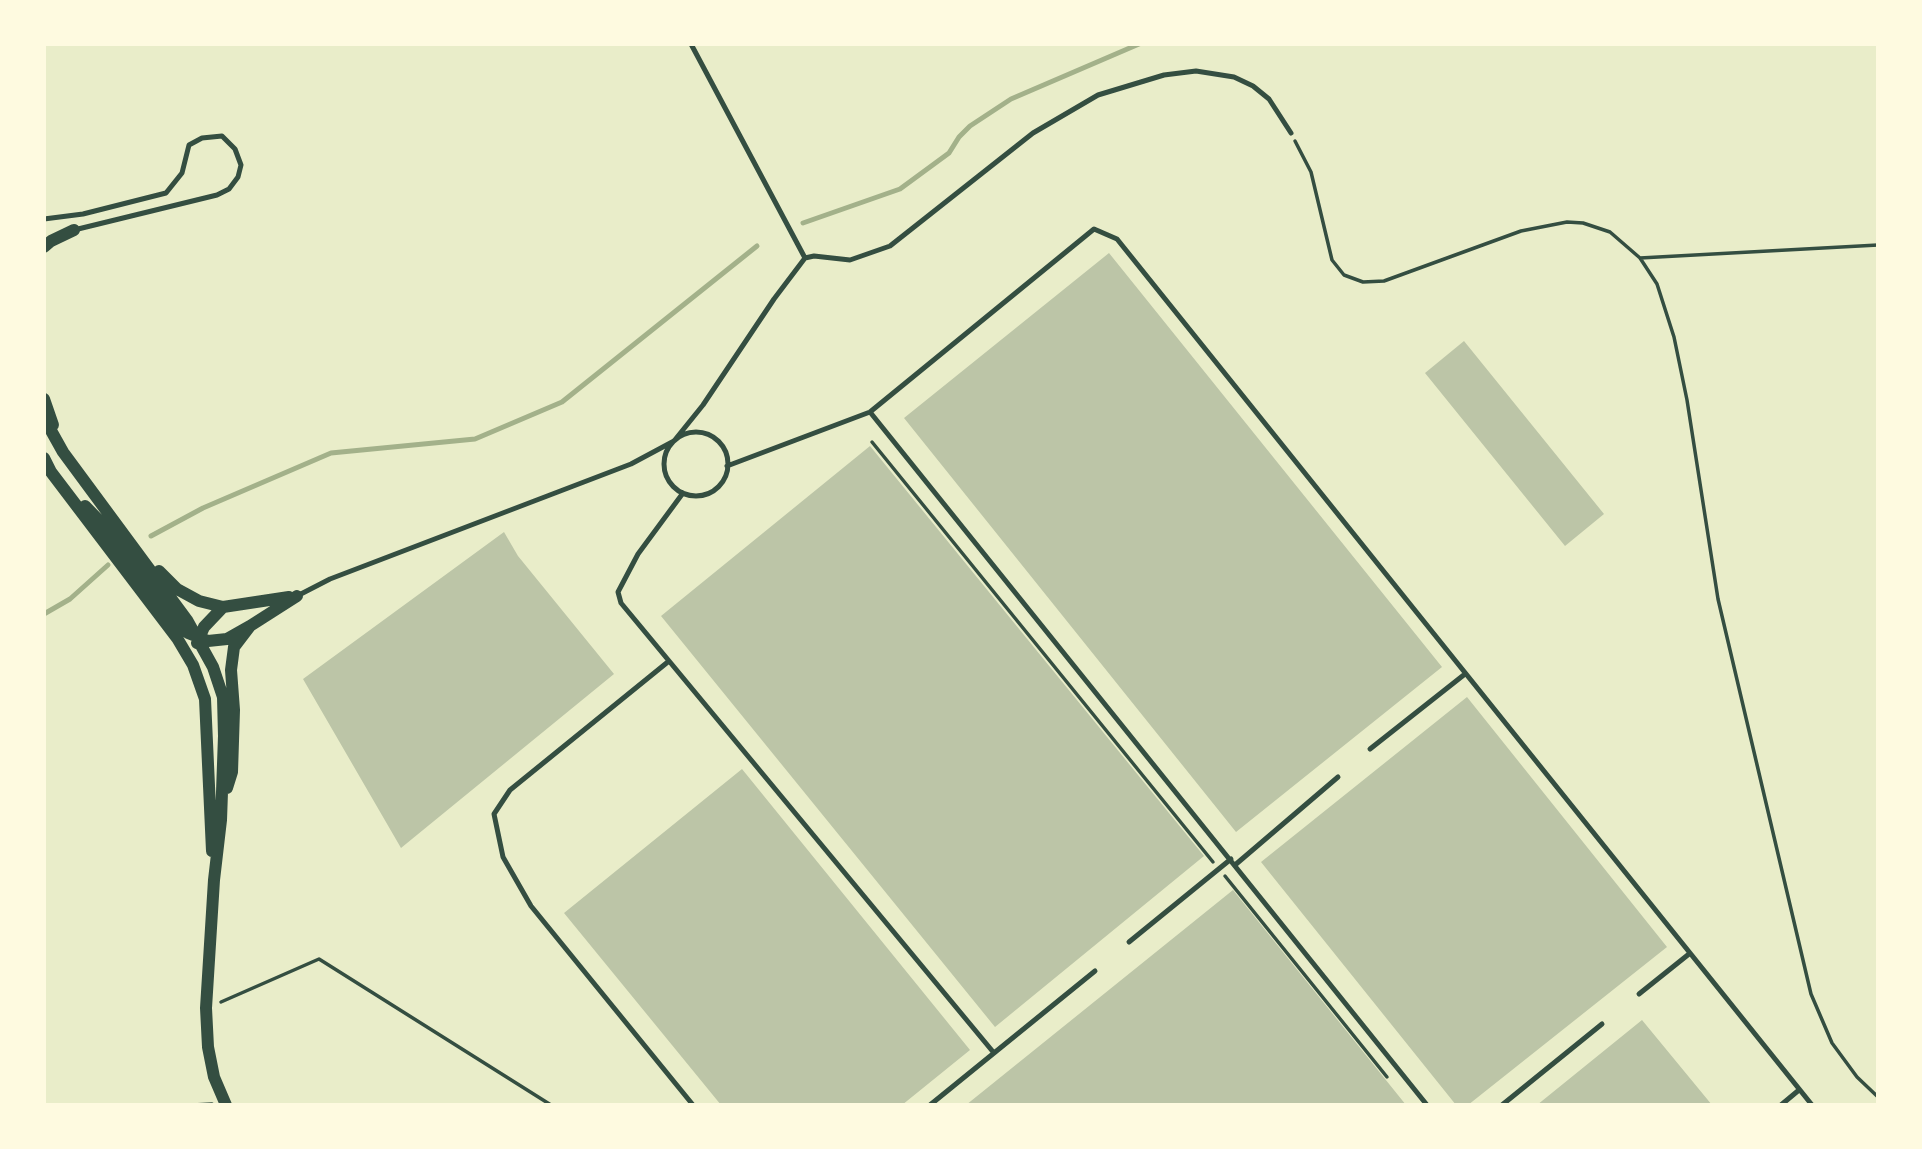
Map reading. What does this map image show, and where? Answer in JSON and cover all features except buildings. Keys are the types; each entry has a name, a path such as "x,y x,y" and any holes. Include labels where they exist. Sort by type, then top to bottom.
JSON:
{"street":[{"path":"44,239 74,230"},
{"path":"44,247 74,230"},
{"path":"44,399 63,452"},
{"path":"44,418 63,452 187,620 213,667 223,697 222,803 206,1008 208,1047 214,1077 226,1105"},
{"path":"44,458 193,665 205,699 214,880"},
{"path":"61,485 116,538 175,622 197,638 208,641 227,639 297,596"},
{"path":"136,550 177,589 199,601 223,607 297,596"},
{"path":"207,726 215,696 196,648 197,638 223,607"},
{"path":"222,803 232,772 234,710 231,670 234,647 250,626"}],"lane":[{"path":"691,44 805,258"},
{"path":"297,596 330,579 631,464 674,441 692,432 712,436 725,452 727,466 722,483 714,490 704,495 683,493 668,479 664,469 667,449 674,441 703,405 805,258 814,256 850,260 890,246 1032,133 1098,94 1164,75 1195,71 1234,77 1269,99 1290,133"},
{"path":"44,219 83,214 166,193 183,173 189,145 202,138 222,136 235,149 241,165 237,177 229,188 217,195 74,230"},
{"path":"727,466 870,412 1094,229 1117,239 1812,1105"},
{"path":"870,412 1427,1105"},
{"path":"683,493 638,554 618,592 621,603 994,1053"},
{"path":"669,661 510,790 494,814 503,857 531,906 693,1105"},
{"path":"1370,749 1465,674"},
{"path":"1129,942 1338,777"},
{"path":"1639,994 1689,954"},
{"path":"930,1105 1095,971"},
{"path":"1502,1105 1602,1024"},
{"path":"1781,1105 1799,1090"}],"path":[{"path":"1290,133 1311,172 1332,260 1344,275 1363,282 1384,281 1521,232 1567,222 1583,223 1610,232 1640,258 1657,284 1674,337 1687,400 1718,599 1811,994 1832,1043 1857,1077 1878,1097"},
{"path":"1640,258 1878,245"},
{"path":"872,442 1388,1077"},
{"path":"206,1008 319,960 551,1105"}],"waterway":[{"path":"803,223 900,189 949,153 970,126 1011,99 1139,44"},
{"path":"151,536 203,508 331,453 475,439 562,402 757,246"},
{"path":"44,614 70,599 108,565"}]}
